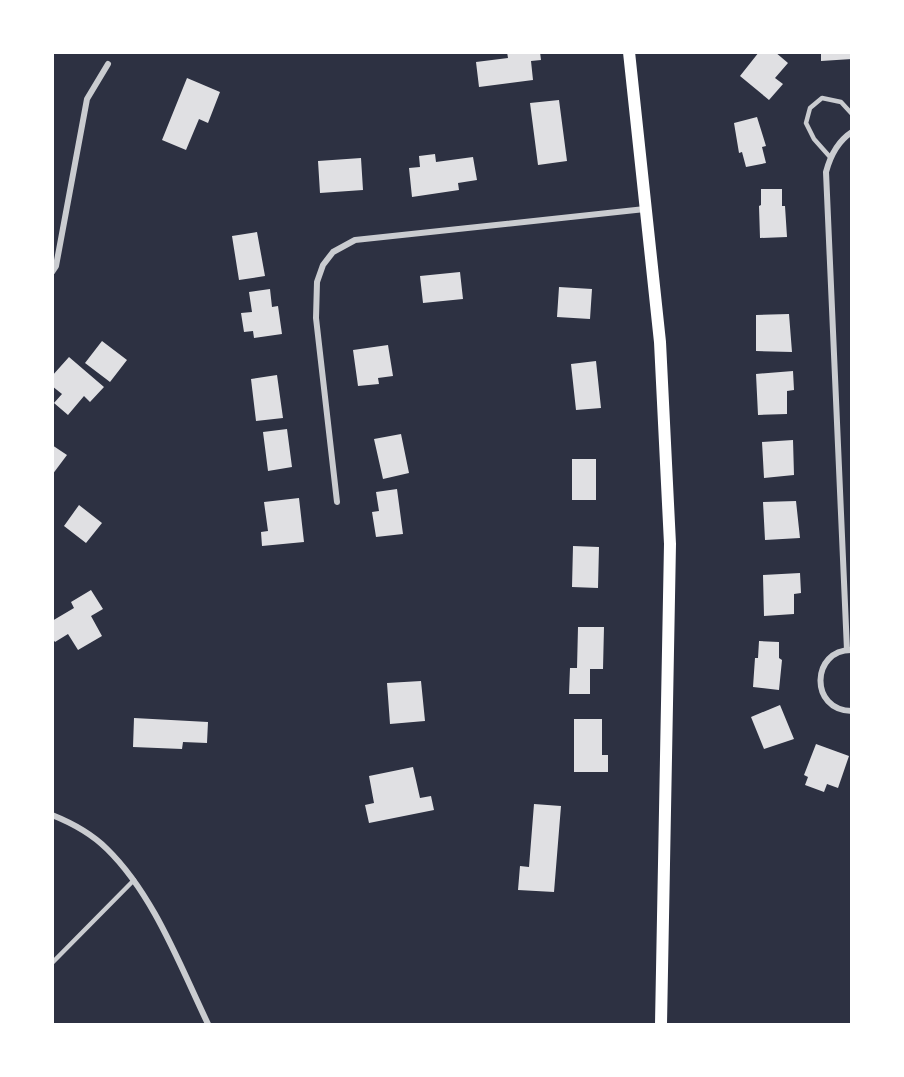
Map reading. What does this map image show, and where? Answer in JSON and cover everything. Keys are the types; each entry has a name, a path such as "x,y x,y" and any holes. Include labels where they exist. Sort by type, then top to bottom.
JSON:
{"main road":[{"path":"629,52 660,342 670,544 661,1024"}],"street":[{"path":"52,272 56,266 87,99 108,64"},
{"path":"852,132 846,135 830,157 826,172 849,650 833,655 825,662 820,682 826,699 833,706 852,711"},
{"path":"337,502 316,318 317,282 323,265 333,252 355,240 646,209"},
{"path":"52,815 74,824 106,847 134,880 153,910 208,1024"}],"lane":[{"path":"830,157 814,139 806,123 810,108 822,98 841,102 852,114"},
{"path":"52,963 134,880"}],"building":[{"path":"507,52 540,52 541,60 531,61 533,80 479,87 476,62 508,58"},
{"path":"759,52 775,52 788,63 775,78 783,84 769,100 740,76"},
{"path":"821,52 852,52 852,59 821,61"},
{"path":"187,78 220,92 208,123 199,119 186,150 162,140"},
{"path":"559,100 567,161 538,165 530,103"},
{"path":"757,117 766,146 762,147 766,163 746,167 742,152 739,153 734,123"},
{"path":"435,154 436,162 473,157 477,180 458,183 459,190 412,197 409,168 420,167 419,156"},
{"path":"361,158 363,190 320,193 318,161"},
{"path":"761,189 782,189 787,237 760,238"},
{"path":"257,232 265,276 239,280 232,236"},
{"path":"460,272 463,299 423,303 420,276"},
{"path":"559,287 592,289 590,319 557,317"},
{"path":"270,289 272,307 278,306 282,334 254,338 253,331 244,332 241,313 252,312 249,292"},
{"path":"789,314 792,352 756,351 756,315"},
{"path":"102,341 127,360 110,382 85,363"},
{"path":"388,345 393,376 378,378 379,384 358,386 353,350"},
{"path":"69,357 104,387 90,402 84,396 68,415 54,403 62,394 52,386 52,376"},
{"path":"596,361 601,408 576,410 571,364"},
{"path":"793,371 794,390 787,391 787,414 758,415 756,374"},
{"path":"277,375 283,418 256,421 251,379"},
{"path":"287,429 292,467 268,471 263,432"},
{"path":"401,434 409,473 383,479 374,439"},
{"path":"793,440 794,475 764,478 762,442"},
{"path":"52,445 67,455 52,475"},
{"path":"572,459 596,459 596,500 572,500"},
{"path":"397,489 403,534 376,537 372,512 379,511 376,492"},
{"path":"299,498 304,542 262,546 261,532 268,531 264,502"},
{"path":"796,501 800,538 765,540 763,502"},
{"path":"79,505 102,523 86,543 64,526"},
{"path":"573,546 599,547 598,588 572,587"},
{"path":"800,573 801,593 794,594 794,614 764,616 763,575"},
{"path":"91,590 103,609 91,616 102,636 78,650 68,634 55,642 52,638 52,621 74,608 71,602"},
{"path":"578,627 604,627 603,669 590,669 590,694 569,694 570,668 577,668"},
{"path":"759,641 779,642 779,658 782,660 779,690 753,687"},
{"path":"421,681 425,721 390,724 387,683"},
{"path":"780,705 794,739 764,749 751,717"},
{"path":"134,718 208,722 207,743 183,742 182,749 133,747"},
{"path":"574,719 602,719 602,755 608,755 608,772 574,772"},
{"path":"816,744 849,756 838,788 827,784 824,792 805,785 808,777 804,775"},
{"path":"413,767 420,798 431,796 434,810 369,823 365,805 374,803 369,776"},
{"path":"534,804 561,806 554,892 518,890 520,866 529,867"}]}
